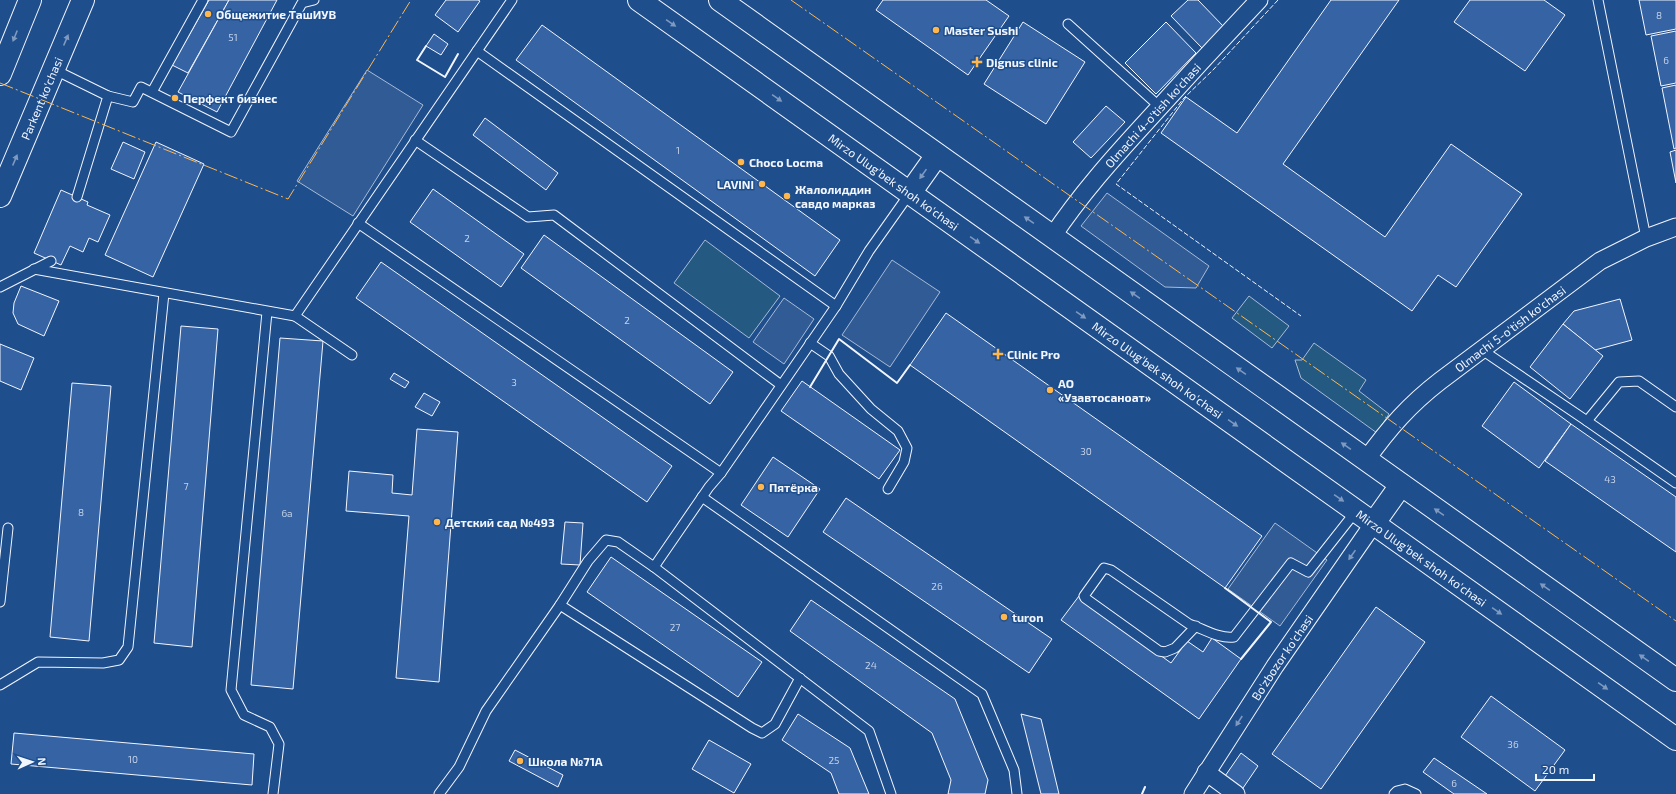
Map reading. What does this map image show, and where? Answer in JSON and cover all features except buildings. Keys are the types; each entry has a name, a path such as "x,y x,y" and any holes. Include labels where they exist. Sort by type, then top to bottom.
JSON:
{"main road":[{"path":"0,74 30,0"},
{"name":"Parkent ko'chasi","path":"0,196 83,0"},
{"name":"Mirzo Ulug'bek shoh ko'chasi","path":"639,0 1676,739"},
{"path":"720,0 1676,680"},
{"path":"910,193 937,155"},
{"path":"1374,524 1401,485"}],"street":[{"name":"Olmachi 4-o'tish ko'chasi","path":"1052,237 1066,216 1097,177 1259,0"},
{"name":"Olmachi 5-o'tish ko'chasi","path":"1366,460 1386,432 1421,396 1600,261 1646,238 1676,227"},
{"name":"Bo'zbozor ko'chasi","path":"1193,794 1275,666 1374,524"},
{"path":"1206,772 1236,794"}],"lane":[{"path":"152,92 203,0"},
{"path":"53,69 108,96 133,102 141,87 230,132 302,3 314,0"},
{"path":"295,316 512,0"},
{"path":"1598,0 1646,238"},
{"path":"1068,24 1160,107"},
{"path":"477,51 836,306"},
{"path":"77,197 108,96"},
{"path":"415,140 528,217 554,215 781,385"},
{"path":"654,567 836,306 869,251 910,193"},
{"path":"358,223 721,473"},
{"path":"0,287 51,261"},
{"path":"34,269 295,316 352,355"},
{"path":"0,684 38,662 104,663 119,660 128,647 164,293"},
{"path":"267,312 231,690 244,715 270,727 279,744 273,794"},
{"path":"810,343 829,356 838,374 872,409 898,431 907,448 904,462 888,489"},
{"path":"1482,350 1676,483"},
{"path":"1587,421 1619,382 1639,381 1676,407"},
{"path":"702,497 982,694 1014,770 1017,794"},
{"path":"1196,626 1174,648 1164,652 1159,651 1084,596 1104,568 1111,570 1189,624 1196,626 1225,638 1234,637 1291,563 1308,572 1356,511"},
{"path":"0,602 8,528"},
{"path":"440,794 459,766 486,711 560,605 588,561 606,540 618,542 654,567 869,731 891,794"},
{"path":"560,605 745,724 762,733 775,724 800,678"},
{"path":"1394,794 1397,791 1406,788 1416,794"}],"shaded area":[{"path":"367,70 423,105 353,216 297,181"},
{"path":"1107,193 1209,266 1196,288 1165,287 1081,226"},
{"path":"705,240 780,296 749,338 674,283"},
{"path":"892,260 940,292 890,367 842,335"},
{"path":"1249,296 1289,326 1272,348 1232,318"},
{"path":"784,298 814,319 784,364 753,342"},
{"path":"1314,343 1366,380 1359,391 1389,414 1377,433 1301,378 1295,360 1302,360"},
{"path":"1275,523 1327,560 1280,626 1228,589"}],"fence":[{"path":"1278,0 1213,70 1184,98 1116,184 1301,316"}],"wall":[{"path":"426,46 417,60 445,77 458,54"},
{"path":"810,387 839,339 897,383 910,365"},
{"path":"1225,588 1271,622 1241,659"},
{"path":"1142,794 1145,787"}],"power":[{"path":"0,83 288,199 411,0"},
{"path":"791,0 1676,621"}],"place":[{"name":"Общежитие ТашИУВ","path":"208,14"},
{"name":"Master Sushi","path":"936,30"},
{"name":"Dignus clinic","path":"977,62"},
{"name":"Перфект бизнес","path":"175,98"},
{"name":"Choco Locma","path":"741,162"},
{"name":"LAVINI","path":"762,184"},
{"name":"Жалолиддин савдо марказ","path":"787,196"},
{"name":"Clinic Pro","path":"998,354"},
{"name":"АО «Узавтосаноат»","path":"1050,390"},
{"name":"Пятёрка","path":"761,487"},
{"name":"Детский сад №493","path":"437,522"},
{"name":"turon","path":"1004,617"},
{"name":"Школа №71А","path":"520,761"}]}
